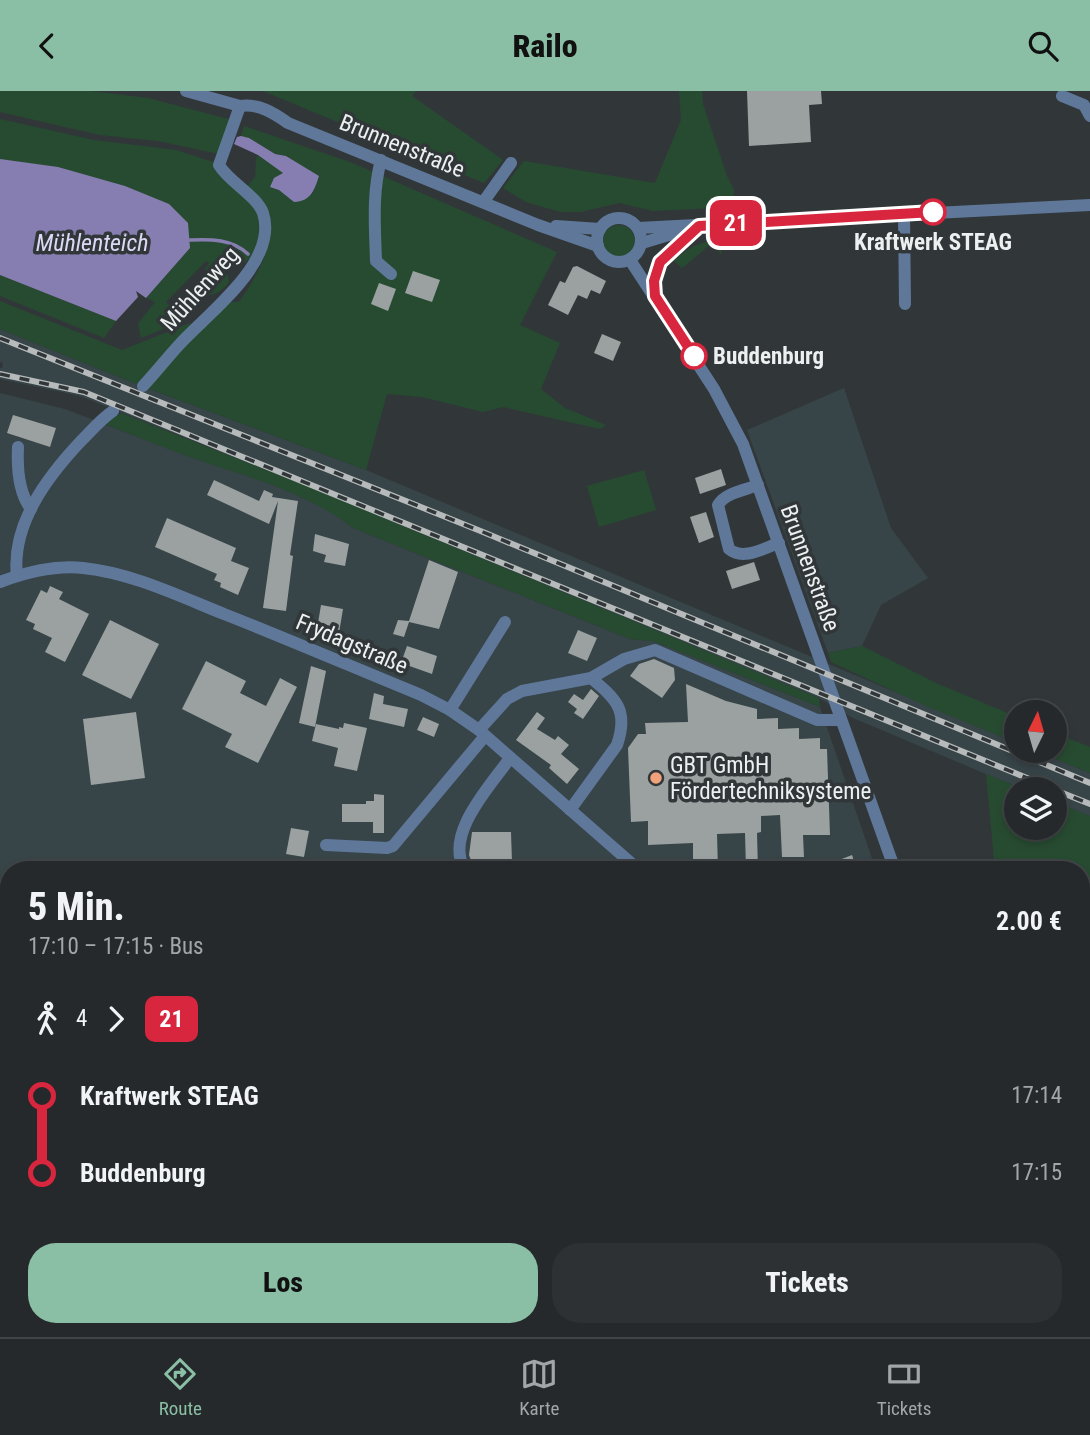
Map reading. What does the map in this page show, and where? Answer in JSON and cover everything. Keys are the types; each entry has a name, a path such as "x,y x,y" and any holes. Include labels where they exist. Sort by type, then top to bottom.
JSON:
{"street":[{"name":"Brunnenstraße","path":"186,91 235,100 255,115 288,123 538,225 597,246 607,259 614,262 631,260 721,400 743,444 892,861"},
{"path":"1062,96 1084,105 1090,116"},
{"name":"Mühlenweg","path":"143,386 178,346 236,288 259,254 266,230 261,209 219,165 235,100"},
{"path":"381,160 374,202 376,261 391,274"},
{"path":"484,201 510,163"},
{"path":"631,260 640,250 642,243 638,228 1090,205"},
{"path":"904,214 905,304"},
{"name":"Brunnenstraße","path":"538,225 600,229 612,219 620,218 638,228"},
{"path":"642,243 699,226"},
{"path":"655,296 654,281 660,262 699,226"},
{"path":"597,246 600,229"},
{"path":"17,576 15,560 31,509 48,479 82,440 113,411"},
{"path":"18,447 17,469 26,503 31,509"},
{"path":"758,485 729,495 718,505 729,549 739,555 779,543"},
{"name":"Frydagstraße","path":"0,582 59,568 81,568 123,576 421,695 450,710 482,733 629,861"},
{"path":"450,710 505,622"},
{"path":"326,845 393,846 507,699 522,691 591,678 624,659 655,650 817,720 840,720"},
{"path":"570,810 617,745 621,732 623,718 615,698 591,678"},
{"path":"462,861 462,829 510,758"}],"shaded area":[{"path":"0,329 139,385 366,470 1004,738 1004,763 1065,763 1090,773 1090,816 1067,807 1067,777 1004,777 1004,781 853,718 819,698 297,482 80,396 0,379 3,363 0,362"},
{"path":"844,388 891,528 928,578 881,605 862,646 828,653 747,430"},
{"path":"0,393 65,409 190,457 272,484 330,510 353,528 630,639 653,641 820,707 873,861 0,861"}],"green space":[{"path":"0,91 90,91 148,98 232,120 219,154 158,141 100,135 0,112"},
{"path":"263,91 416,91 412,96 503,160 484,183"},
{"path":"679,91 702,91 703,104 734,190 733,207 653,211 619,203 581,212 560,212 526,202 503,188 524,161 655,183 681,120"},
{"path":"0,119 94,140 176,150 213,162 214,169 238,189 258,212 261,227 254,252 243,264 236,267 220,258 215,265 228,275 229,282 217,292 202,296 217,281 205,269 209,263 206,261 166,302 181,317 181,322 141,338 138,324 155,302 146,298 190,248 0,159"},
{"path":"244,126 350,162 557,252 520,325 560,343 541,389 565,408 606,425 600,429 503,407 483,412 422,397 387,394 366,470 147,388 227,302 239,302 259,270 269,243 270,218 264,204 245,189 255,177 258,155 284,173 279,190 294,202 313,193 319,176 286,156 275,154 241,136"},
{"path":"619,225 630,230 635,241 630,252 619,257 608,252 603,241 608,230"},
{"path":"724,238 721,254 712,243 682,268 674,261 697,245"},
{"path":"0,275 116,321 104,338 0,296"},
{"path":"0,301 122,350 190,323 192,329 139,385 0,329"},
{"path":"121,413 297,482 819,698 820,707 653,641 630,639 353,528 315,504 275,486 105,424"},
{"path":"644,470 656,510 599,527 587,486"},
{"path":"862,646 936,683 1004,712 1004,738 926,706 831,662 828,653"},
{"path":"1068,738 1090,747 1090,773 1065,763 1068,763"},
{"path":"986,774 1004,781 1004,840 1067,840 1067,807 1090,816 1090,861 994,861"}],"water":[{"path":"241,136 275,154 286,156 319,176 311,194 304,200 294,202 279,190 270,187 274,178 283,173 258,155 234,144 237,137"},
{"name":"Mühlenteich","path":"0,159 58,167 125,186 169,204 188,223 190,248 146,298 136,291 138,297 116,321 0,275"}],"building":[{"path":"747,91 821,91 822,104 809,105 811,142 749,146"},
{"path":"577,266 606,281 600,294 591,290 587,299 578,295 568,315 548,305 560,281 565,283 573,267"},
{"path":"413,271 440,280 432,302 405,293"},
{"path":"379,283 396,289 388,311 371,304"},
{"path":"602,334 621,342 613,361 594,353"},
{"path":"13,415 56,428 50,447 7,433"},
{"path":"721,469 726,485 700,494 695,478"},
{"path":"214,480 259,501 264,490 273,494 272,497 298,501 286,611 263,608 278,501 269,524 207,495"},
{"path":"706,512 714,537 699,543 690,517"},
{"path":"167,518 236,548 231,561 249,568 238,595 220,587 221,583 214,580 217,574 155,547"},
{"path":"315,534 349,544 345,566 324,562 326,555 313,551"},
{"path":"429,560 458,572 439,629 409,622 404,637 393,634 398,620 409,621"},
{"path":"754,562 760,580 732,589 726,571"},
{"path":"50,586 63,592 59,599 89,614 65,662 45,652 52,638 33,629 35,624 26,620 41,590 47,593"},
{"path":"321,605 343,609 339,633 317,629"},
{"path":"110,620 159,644 131,699 82,675"},
{"path":"578,630 597,638 587,661 568,653"},
{"path":"407,646 437,656 432,674 401,663"},
{"path":"654,659 674,668 675,680 662,698 630,676 639,664"},
{"path":"206,661 246,681 240,693 266,706 280,678 297,687 258,763 225,747 232,734 182,709"},
{"path":"311,666 326,671 315,727 299,723"},
{"path":"686,684 726,701 757,709 757,719 778,718 778,729 799,728 799,739 820,738 820,749 827,749 830,835 803,835 804,857 782,857 780,815 761,816 761,832 757,833 758,861 746,861 745,833 717,834 718,861 688,861 693,859 693,843 648,845 648,821 631,822 628,748 638,734 646,734 645,723 688,722"},
{"path":"591,689 599,696 583,719 574,713 577,709 568,702 574,694 583,700"},
{"path":"374,693 384,696 383,704 408,709 404,727 369,719"},
{"path":"136,712 145,778 91,785 83,719"},
{"path":"537,712 545,718 537,729 555,740 558,736 569,745 561,754 579,769 567,784 549,768 551,765 516,740"},
{"path":"423,717 439,724 434,737 417,730"},
{"path":"344,723 367,728 357,771 334,766 338,748 312,741 316,724 339,729 343,728"},
{"path":"374,794 384,795 384,833 373,833 373,822 342,822 342,804 366,804 366,801 374,801"},
{"path":"291,828 309,831 304,857 286,854"},
{"path":"472,832 511,832 512,861 471,861 469,855"},
{"path":"852,855 854,861 837,861"}],"waterway":[{"path":"190,240 228,243 248,254"}],"railway":[{"path":"0,338 483,532 1090,783"},
{"path":"0,374 84,392 1025,777"},
{"path":"1067,795 1090,804"}],"bus line":[{"name":"21","path":"694,356 655,296 654,281 660,262 699,226 933,212"}],"place":[{"name":"Kraftwerk STEAG","path":"933,212"},
{"name":"Buddenburg","path":"694,356"},
{"name":"GBT GmbH Fördertechniksysteme","path":"656,778"}]}
